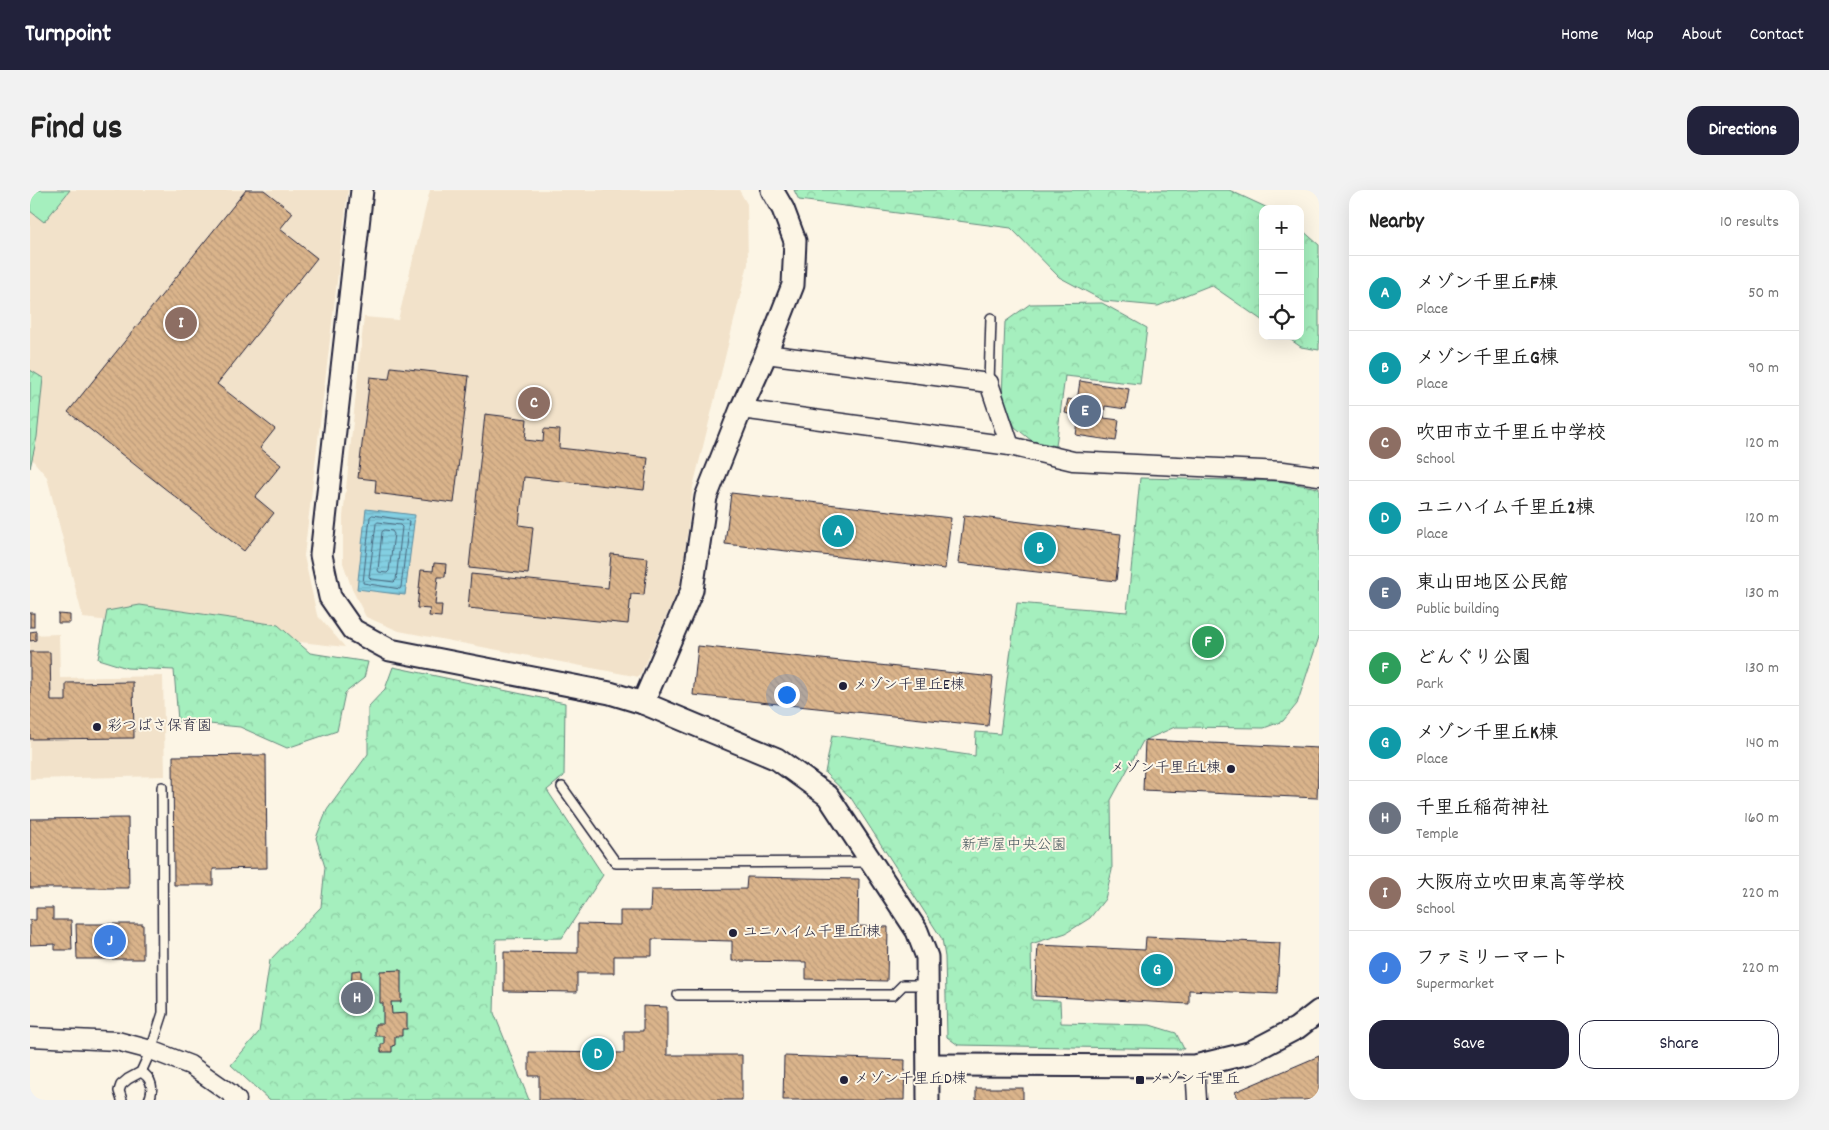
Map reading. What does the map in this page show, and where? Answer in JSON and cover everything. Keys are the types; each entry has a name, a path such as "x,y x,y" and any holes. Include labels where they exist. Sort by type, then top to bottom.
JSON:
{"street":[{"path":"362,190 321,555 330,597 353,630 390,650 610,693 643,703 777,759 828,796 918,932 927,957 928,1100"},
{"path":"643,703 692,590 706,497 793,285 795,241 783,209 772,190"},
{"path":"766,354 989,383 1010,446"},
{"path":"741,410 1010,446 1073,461 1274,471 1319,476"},
{"path":"929,1065 1195,1066 1249,1053 1297,1028 1319,1011"},
{"path":"30,1037 116,1041 151,1050 190,1065 238,1100"},
{"path":"1195,1066 1197,1100"}],"lane":[{"path":"989,383 991,318"},
{"path":"122,1100 119,1091 121,1084 141,1072 151,1050 163,1013 162,787"},
{"path":"562,787 616,863 871,862"},
{"path":"678,995 893,995 903,985 928,985"},
{"path":"141,1072 147,1075 150,1081 152,1088 149,1100"}],"shaded area":[{"path":"30,190 348,190 304,556 317,615 345,647 83,618 47,477 30,457"},
{"path":"430,190 739,190 747,204 748,264 693,487 681,584 639,677 399,631 366,617 352,589 343,563 343,517 364,317 398,320"},
{"name":"彩つばさ保育園","path":"59,634 60,678 163,676 165,776 30,779 30,635"}],"green space":[{"path":"30,190 70,190 44,222 30,211"},
{"path":"794,190 1229,190 1261,205 1259,205 1259,318 1211,285 1158,306 1104,301 1059,277 1011,228 799,200"},
{"path":"1304,232 1319,245 1319,350 1301,347 1291,340 1304,340"},
{"path":"1102,303 1147,328 1140,384 1065,376 1056,446 1032,441 1015,427 1002,398 1005,322 1030,304"},
{"path":"30,370 43,378 37,437 30,468"},
{"name":"新芦屋中央公園","path":"1140,478 1278,481 1319,488 1319,637 1297,704 1283,721 1264,728 1175,727 1143,741 1111,800 1112,870 1105,899 1090,918 1066,933 1031,944 1032,1000 1060,1001 1061,1023 1150,1025 1176,1033 1184,1049 958,1045 947,1037 945,957 942,939 851,798 825,773 832,735 975,756 976,732 1000,734 1017,603 1127,612"},
{"path":"140,605 278,625 310,653 368,662 364,678 345,693 337,731 287,748 240,727 178,721 174,670 127,668 98,659 107,611"},
{"path":"393,667 565,703 564,776 547,790 603,875 562,938 496,939 494,1013 529,1100 269,1100 231,1065 259,1032 270,960 321,907 325,867 316,838 327,810 368,754 368,707 385,689"}],"water":[{"path":"366,509 415,515 405,595 357,589"}],"building":[{"path":"246,190 264,190 293,213 280,229 317,258 217,384 275,429 260,448 281,465 255,497 274,513 244,551 68,412"},
{"path":"391,367 469,376 454,503 375,493 376,480 358,478 370,377 389,379"},
{"path":"1080,381 1129,389 1126,409 1105,406 1104,418 1119,420 1116,441 1076,435 1079,416 1065,413 1068,399 1077,401"},
{"path":"485,414 527,419 525,440 543,442 544,429 560,430 559,448 648,458 644,490 524,477 519,525 533,527 528,574 469,568"},
{"path":"731,493 951,518 945,569 725,544"},
{"path":"964,515 1121,534 1116,581 958,563"},
{"path":"611,554 648,558 644,595 631,594 628,624 468,608 471,574 608,588"},
{"path":"434,563 446,564 445,577 438,577 435,605 442,605 441,617 429,616 430,609 417,608 421,570 433,571"},
{"path":"30,613 34,613 34,627 30,627"},
{"path":"58,614 70,615 70,623 58,623"},
{"path":"36,631 36,640 30,641 30,632"},
{"name":"メゾン千里丘E棟","path":"698,646 993,677 988,726 693,695"},
{"path":"30,652 50,652 51,701 66,701 66,683 133,682 134,738 30,739"},
{"name":"メゾン千里丘L棟","path":"1145,740 1319,748 1317,798 1143,790"},
{"path":"266,755 267,868 213,869 213,885 174,885 173,756"},
{"path":"128,818 129,888 30,888 30,819"},
{"name":"ユニハイム千里丘1棟","path":"747,877 859,879 858,926 888,927 887,981 806,979 806,962 732,961 732,941 652,939 652,956 614,956 614,973 577,973 577,992 504,991 504,952 578,953 578,924 620,925 620,911 650,911 651,890 746,889"},
{"path":"36,908 53,908 53,920 71,920 72,950 55,950 55,944 30,945 30,920 36,920"},
{"path":"76,924 143,924 143,959 77,959"},
{"path":"1146,937 1280,943 1277,994 1189,990 1189,1004 1035,996 1038,945 1145,950"},
{"path":"361,970 361,981 365,981 365,990 370,990 370,1006 366,1006 366,1011 351,1011 351,1007 345,1007 344,991 351,991 352,971"},
{"path":"401,970 401,1002 391,1002 392,1014 407,1013 407,1029 402,1029 402,1036 395,1036 395,1045 392,1046 392,1052 381,1052 384,1036 375,1036 375,1024 383,1024 383,1003 380,1003 380,971"},
{"path":"643,1006 667,1007 667,1055 742,1055 742,1100 539,1100 539,1076 529,1076 529,1052 624,1053 624,1031 643,1031"},
{"name":"メゾン千里丘D棟","path":"784,1056 905,1060 904,1100 783,1100"},
{"path":"1319,1056 1319,1100 1239,1100 1235,1092"},
{"path":"976,1088 1023,1088 1023,1100 976,1100"}],"place":[{"name":"大阪府立吹田東高等学校","path":"181,323"},
{"name":"吹田市立千里丘中学校","path":"534,403"},
{"name":"東山田地区公民館","path":"1085,411"},
{"name":"メゾン千里丘F棟","path":"838,531"},
{"name":"メゾン千里丘G棟","path":"1040,548"},
{"name":"どんぐり公園","path":"1208,642"},
{"name":"メゾン千里丘E棟","path":"843,686"},
{"name":"彩つばさ保育園","path":"97,727"},
{"name":"メゾン千里丘L棟","path":"1231,769"},
{"name":"ユニハイム千里丘1棟","path":"733,933"},
{"name":"ファミリーマート","path":"110,941"},
{"name":"メゾン千里丘K棟","path":"1157,970"},
{"name":"千里丘稲荷神社","path":"357,998"},
{"name":"ユニハイム千里丘2棟","path":"598,1054"},
{"name":"メゾン千里丘D棟","path":"844,1080"},
{"name":"メゾン千里丘","path":"1140,1080"}]}
